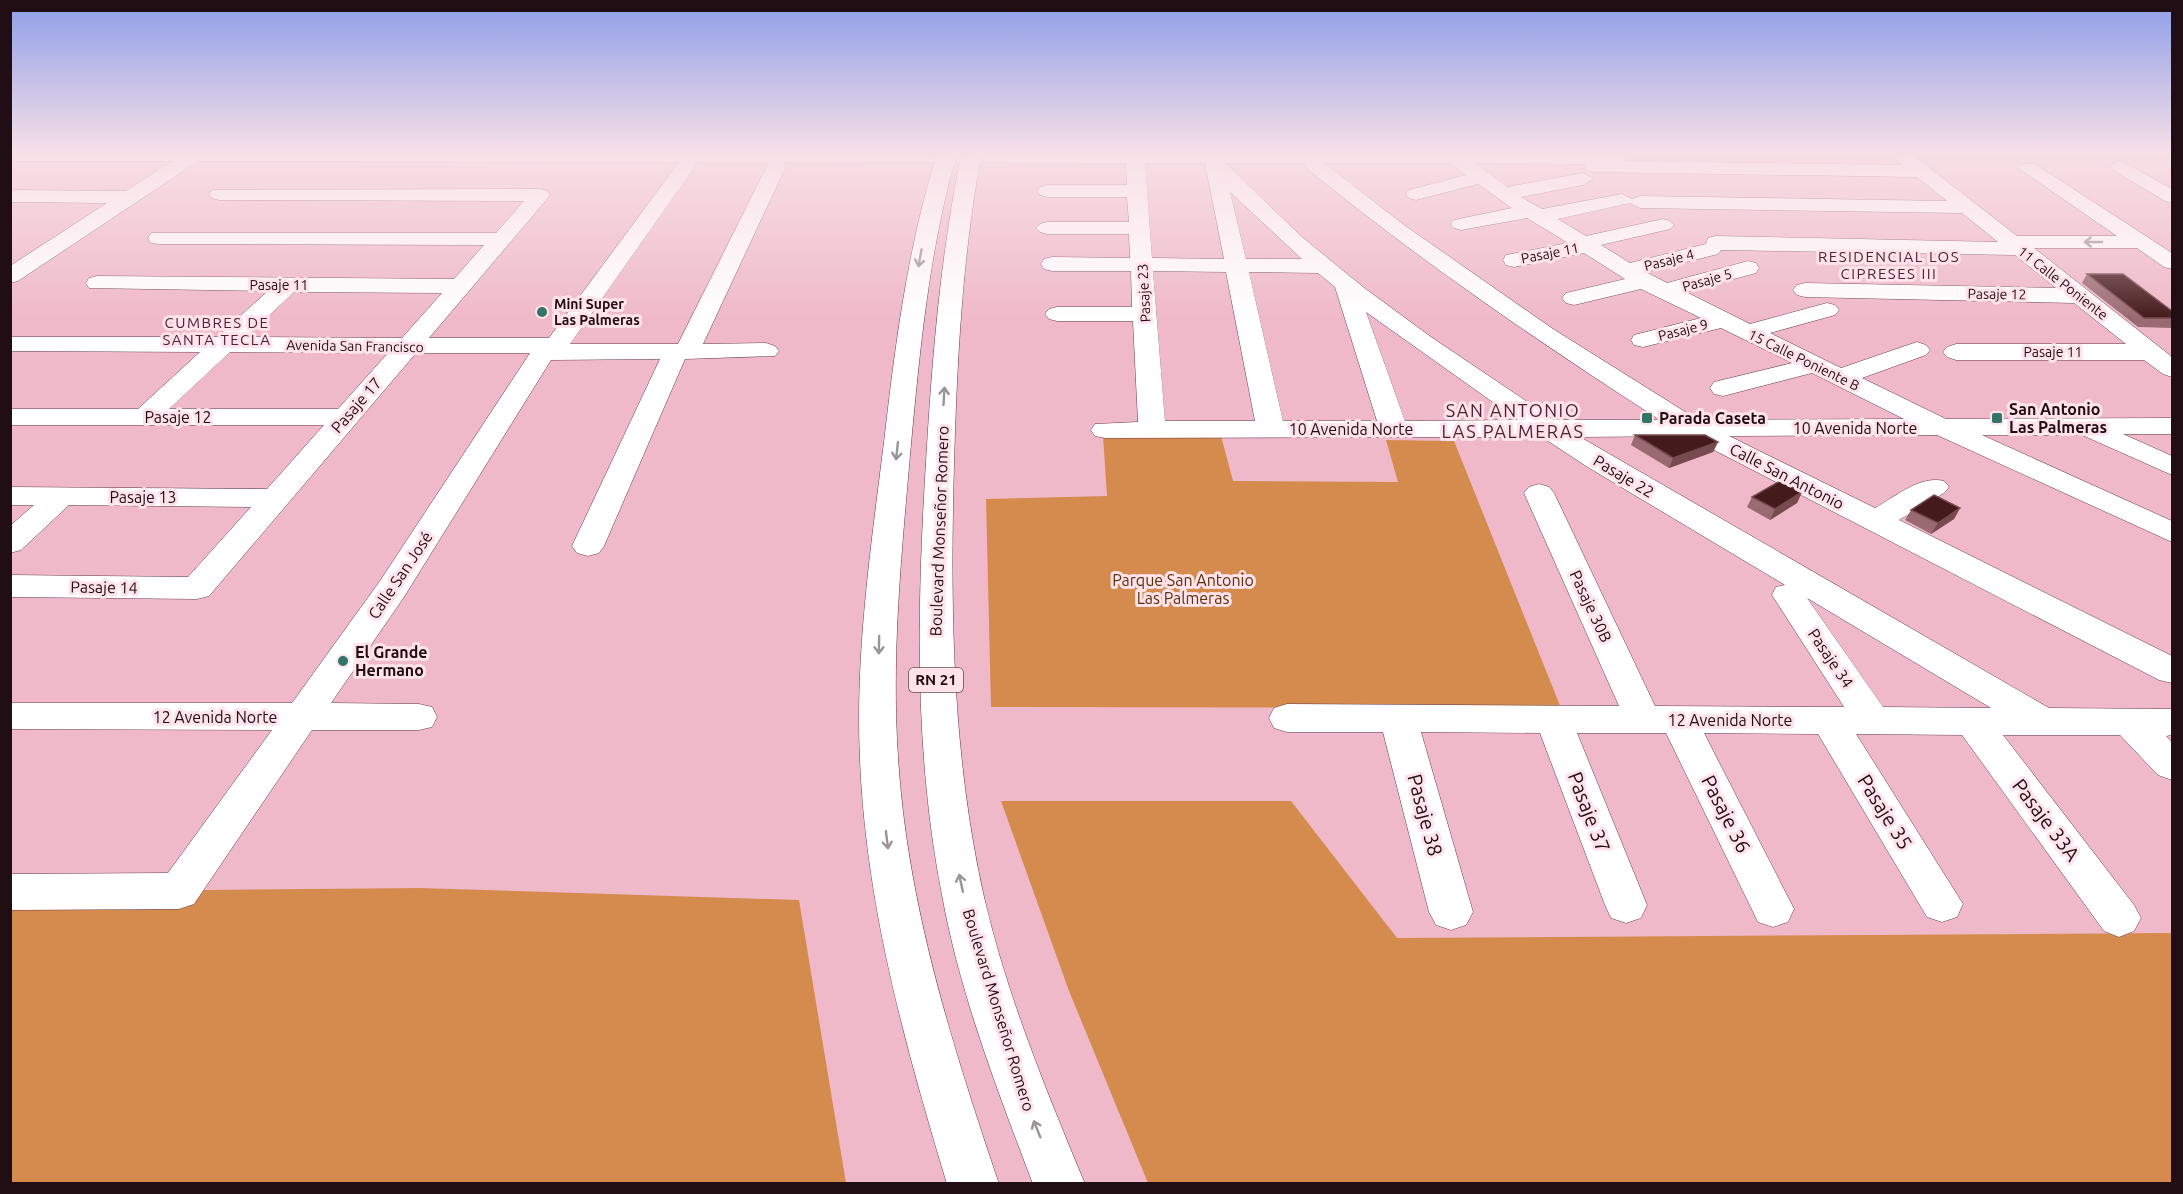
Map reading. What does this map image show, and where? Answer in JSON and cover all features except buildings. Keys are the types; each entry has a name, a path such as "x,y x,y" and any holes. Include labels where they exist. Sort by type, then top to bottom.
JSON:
{"main road":[{"path":"10,276 114,208"},
{"path":"348,239 381,208"},
{"name":"Pasaje 17","path":"197,588 529,208"},
{"name":"Calle San José","path":"10,892 179,891 392,589 549,349 654,208"},
{"path":"588,546 682,351 755,208"},
{"name":"Boulevard Monseñor Romero","path":"936,208 924,234 914,290 880,624 878,700 882,800 890,866 940,1083 973,1184"},
{"name":"Boulevard Monseñor Romero","path":"961,208 948,309 934,576 936,678 941,741 955,856 970,927 1028,1106 1059,1184"},
{"name":"Pasaje 23","path":"1138,208 1152,430"},
{"path":"1224,208 1271,430"},
{"name":"Pasaje 22","path":"1262,208 1323,266 1392,320 1548,429 1596,460 2044,722"},
{"name":"Calle San Antonio","path":"1368,208 1396,230 1544,334 1692,428 2172,671"},
{"name":"15 Calle Poniente B","path":"1525,208 1646,281 1723,320 1941,427 2172,532"},
{"path":"1461,224 1581,208"},
{"name":"11 Calle Poniente","path":"1969,208 2172,369"},
{"path":"2089,208 2172,262"},
{"name":"Pasaje 11","path":"1514,260 1664,225"},
{"path":"1047,228 1140,228"},
{"path":"159,238 502,239"},
{"path":"2016,245 2172,242"},
{"name":"Pasaje 4","path":"1646,281 1713,246 2016,245"},
{"path":"1052,264 1323,266"},
{"name":"Pasaje 5","path":"1646,281 1748,268"},
{"path":"1575,298 1646,281"},
{"name":"Pasaje 11","path":"97,283 461,285"},
{"path":"1348,284 1346,288 1394,429"},
{"path":"145,417 226,345 288,285"},
{"name":"Pasaje 12","path":"1806,290 2080,296"},
{"path":"1747,332 1827,310"},
{"path":"1057,314 1146,314"},
{"name":"Pasaje 9","path":"1643,340 1723,320"},
{"name":"Avenida San Francisco","path":"10,344 765,351"},
{"path":"1840,377 1917,350"},
{"name":"Pasaje 11","path":"1956,351 2151,352"},
{"path":"1722,388 1815,365"},
{"name":"Pasaje 12","path":"10,417 346,417"},
{"name":"10 Avenida Norte","path":"1106,430 2172,426"},
{"path":"2081,427 2172,466"},
{"path":"1875,521 1934,487"},
{"name":"Pasaje 30B","path":"1539,493 1660,719"},
{"name":"Pasaje 13","path":"10,496 276,498"},
{"path":"10,543 62,496"},
{"name":"Pasaje 14","path":"10,586 197,588"},
{"name":"Pasaje 34","path":"1788,595 1873,721"},
{"name":"12 Avenida Norte","path":"10,716 419,717"},
{"name":"12 Avenida Norte","path":"1287,718 2172,722"},
{"name":"Pasaje 38","path":"1398,718 1451,912"},
{"name":"Pasaje 37","path":"1553,719 1626,905"},
{"name":"Pasaje 36","path":"1660,719 1773,909"},
{"name":"Pasaje 35","path":"1828,720 1942,904"},
{"name":"Pasaje 33A","path":"1972,721 2119,918"},
{"path":"2129,722 2172,765"}],"green space":[{"name":"Parque San Antonio Las Palmeras","path":"1103,436 1221,436 1233,481 1398,482 1386,440 1454,441 1561,708 991,707 986,499 1107,496"},
{"path":"1001,801 1291,801 1397,938 2172,933 2172,1183 1148,1183 1069,991"},
{"path":"419,888 799,900 846,1183 11,1183 10,892"}],"place":[{"name":"Mini Super Las Palmeras","path":"542,312"},
{"name":"Parada Caseta","path":"1647,418"},
{"name":"San Antonio Las Palmeras","path":"1997,418"},
{"name":"El Grande Hermano","path":"343,661"}],"district":[{"name":"RESIDENCIAL LOS CIPRESES III","path":"1889,266"},
{"name":"CUMBRES DE SANTA TECLA","path":"217,332"},
{"name":"SAN ANTONIO LAS PALMERAS","path":"1513,421"}]}
